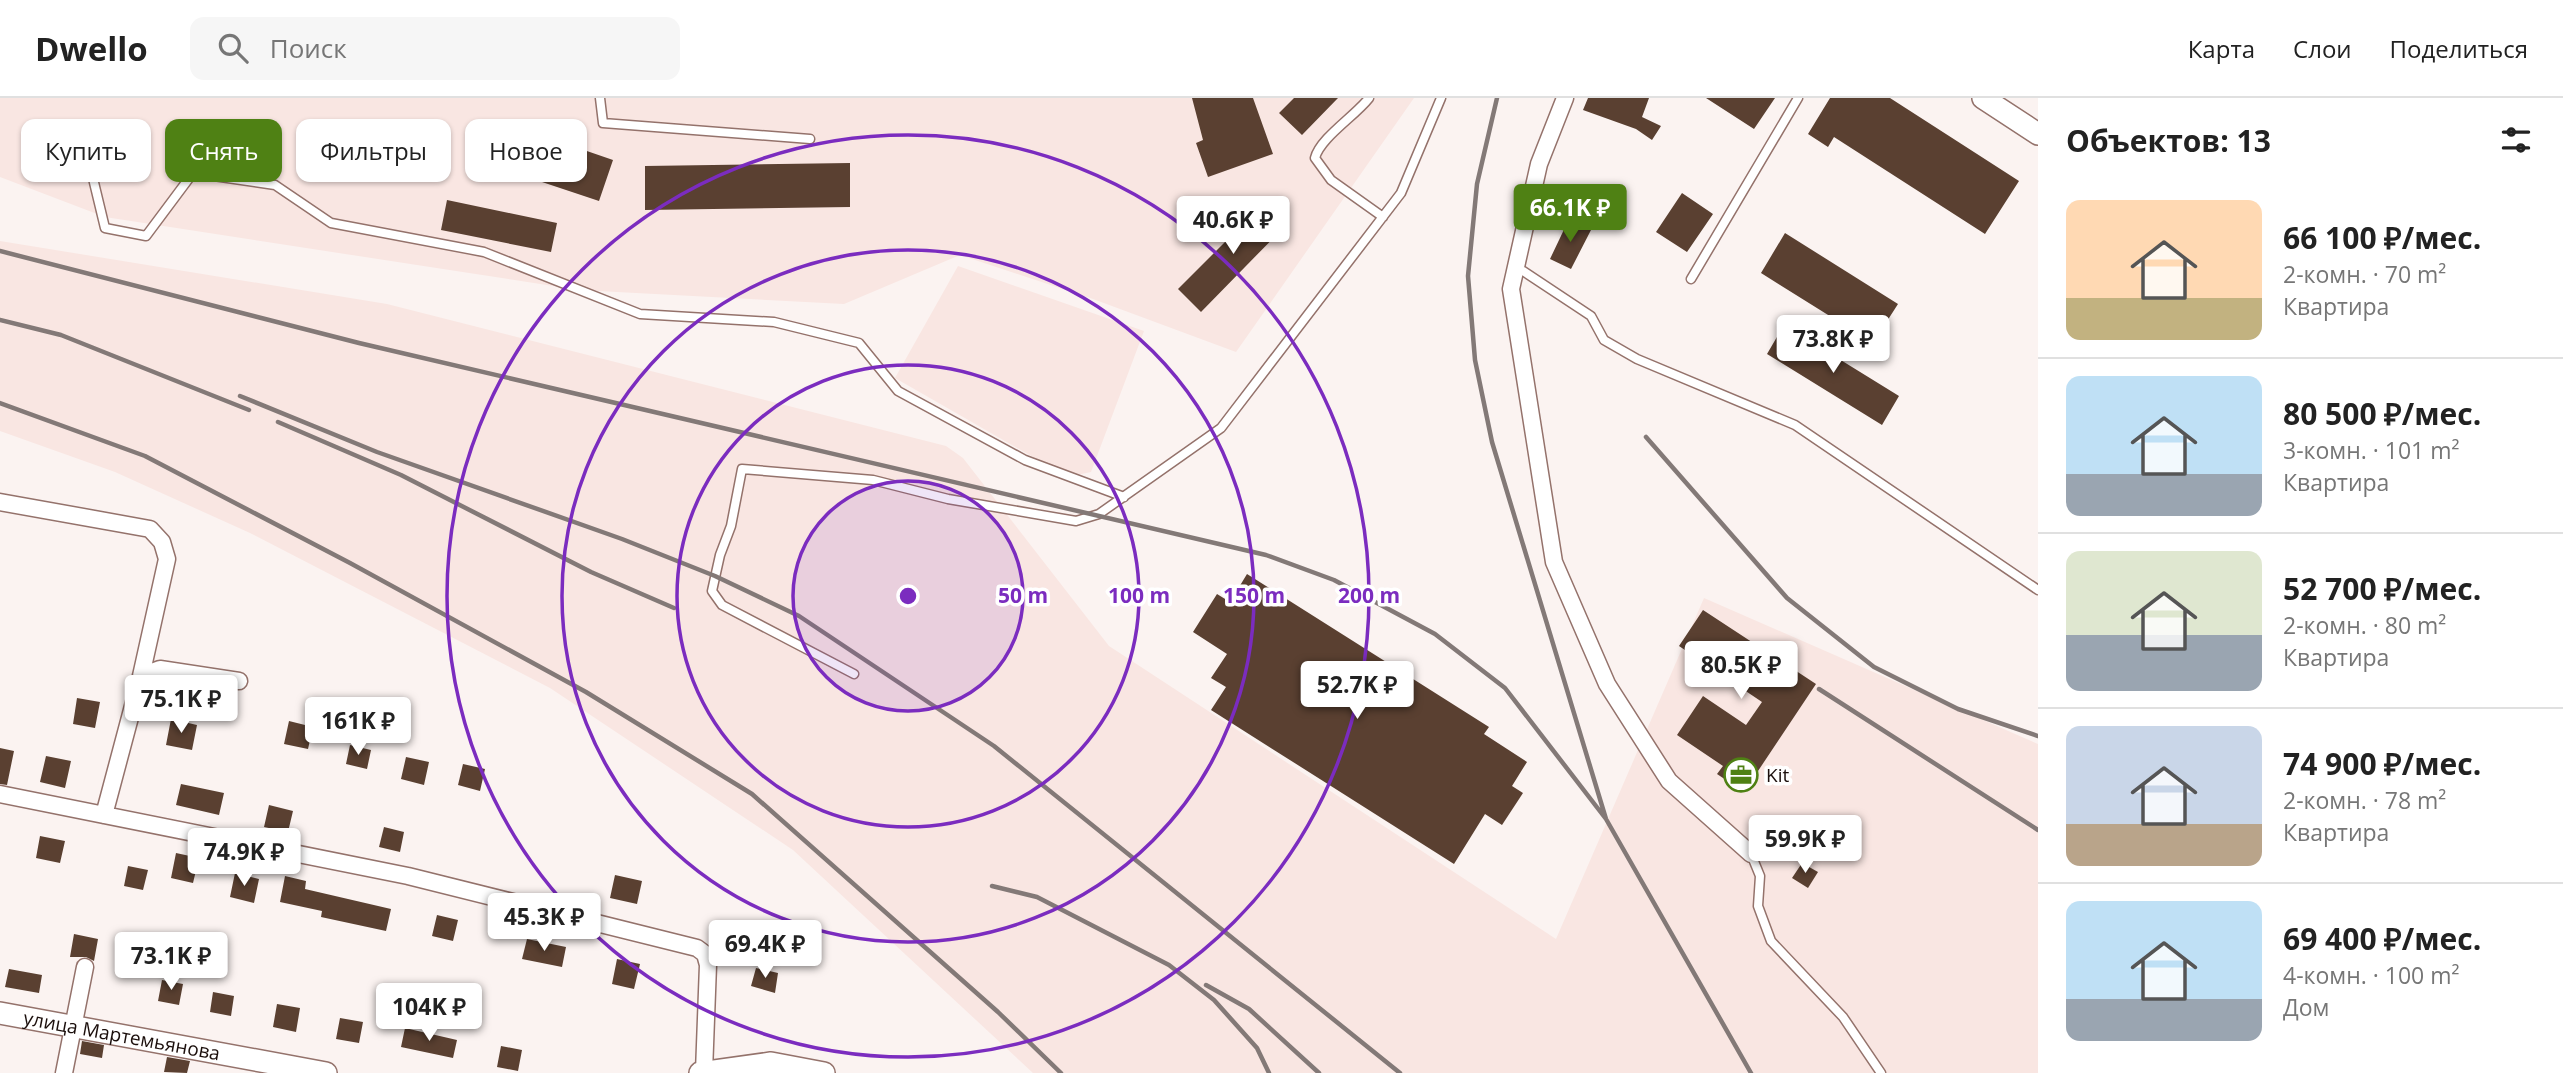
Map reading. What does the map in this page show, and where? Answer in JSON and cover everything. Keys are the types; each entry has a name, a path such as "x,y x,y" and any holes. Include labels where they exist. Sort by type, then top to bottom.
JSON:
{"street":[{"path":"1565,98 1539,164 1511,289 1554,562 1607,684 1669,781 1751,854"},
{"path":"1983,98 2038,134"},
{"path":"0,502 150,529 162,542 167,559 141,676 104,815"},
{"path":"141,676 160,669 239,681"},
{"path":"0,794 408,876 697,948 705,954 708,965 702,1072 771,1063 824,1073"},
{"path":"64,1073 85,967"},
{"name":"улица Мартемьянова","path":"0,1013 326,1073"}],"lane":[{"path":"600,98 603,123 810,139"},
{"path":"1369,98 1356,115 1323,142 1315,158 1331,180 1383,217"},
{"path":"855,674 722,605 712,591 720,555 732,526 742,469 873,480 948,499 1076,520 1099,514 1221,428 1401,193 1441,98"},
{"path":"1691,279 1798,98"},
{"path":"94,182 105,228 146,236 193,173 262,183 275,185 331,223 484,252 640,313 774,321 859,343 898,391 1025,460 1124,497"},
{"path":"1517,267 1591,316 1604,340 1637,359 1795,425 2038,590"},
{"path":"1751,854 1760,876 1758,906 1771,941 1843,1017 1881,1073"}],"shaded area":[{"path":"0,98 1414,98 1236,352 1093,299 960,255 844,304 579,290 105,217 0,177"},
{"path":"0,241 387,304 946,446 963,458 1109,646 1556,939 1704,598 2038,744 2038,1073 1033,1073 793,850 550,688 250,533 115,472 0,431"},
{"path":"958,266 1144,331 1091,472 1068,477 895,378"}],"building":[{"path":"1192,98 1253,98 1273,154 1208,177 1196,143 1203,140"},
{"path":"1294,98 1338,98 1302,135 1279,113"},
{"path":"1588,98 1649,98 1642,117 1661,126 1652,140 1636,129 1583,110"},
{"path":"1706,98 1775,98 1754,129"},
{"path":"1830,98 1890,98 2019,181 1985,234 1834,137 1828,147 1808,134"},
{"path":"587,151 613,160 599,201 542,182 587,182"},
{"path":"850,163 850,207 645,210 645,166"},
{"path":"1682,193 1713,214 1687,252 1656,232"},
{"path":"447,200 557,223 551,252 441,230"},
{"path":"1267,200 1289,222 1201,312 1178,289"},
{"path":"1569,219 1591,230 1571,269 1550,259"},
{"path":"1785,233 1898,304 1873,343 1761,273"},
{"path":"1784,325 1899,396 1882,425 1767,354"},
{"path":"1247,574 1489,727 1484,734 1527,762 1512,786 1523,793 1502,825 1485,814 1454,864 1211,710 1226,687 1211,678 1227,654 1193,632 1217,594 1230,602"},
{"path":"1703,610 1816,684 1744,792 1717,774 1723,766 1677,735 1703,696 1746,725 1762,702 1679,646"},
{"path":"77,698 100,702 95,728 73,724"},
{"path":"171,719 197,725 192,750 166,745"},
{"path":"289,721 313,727 308,749 284,744"},
{"path":"350,745 371,750 367,769 346,764"},
{"path":"0,748 14,751 7,785 0,784"},
{"path":"46,756 71,761 65,788 40,782"},
{"path":"406,757 429,762 424,785 401,779"},
{"path":"463,764 485,769 480,791 458,785"},
{"path":"181,784 224,793 219,815 176,805"},
{"path":"269,805 293,811 288,832 264,827"},
{"path":"384,827 404,832 400,852 379,847"},
{"path":"40,836 65,841 60,863 36,858"},
{"path":"176,853 199,858 193,883 171,878"},
{"path":"1802,863 1818,872 1808,888 1792,878"},
{"path":"128,866 148,870 143,890 124,886"},
{"path":"235,873 259,879 254,903 230,897"},
{"path":"615,875 642,881 637,904 610,898"},
{"path":"285,876 306,881 305,889 391,909 386,931 321,917 322,911 280,902"},
{"path":"437,915 458,920 453,941 432,936"},
{"path":"74,934 98,939 94,961 86,957 70,957"},
{"path":"527,939 566,947 562,967 522,959"},
{"path":"617,959 640,964 634,989 612,984"},
{"path":"756,968 778,973 775,993 751,986"},
{"path":"9,969 42,975 39,993 5,987"},
{"path":"162,980 183,984 179,1005 158,1001"},
{"path":"213,992 234,996 231,1016 210,1012"},
{"path":"277,1004 300,1008 296,1032 273,1027"},
{"path":"340,1018 363,1022 359,1043 336,1039"},
{"path":"405,1028 457,1040 453,1058 401,1047"},
{"path":"82,1041 104,1045 102,1058 80,1054"},
{"path":"501,1046 522,1050 518,1071 497,1067"},
{"path":"167,1057 190,1061 187,1073 164,1072"}],"railway":[{"path":"1497,98 1477,184 1468,276 1475,360 1492,442 1606,819 1751,1073"},
{"path":"0,251 359,343 1266,555 1334,580 1435,634 1505,688 1606,819"},
{"path":"0,320 61,335 249,410"},
{"path":"240,396 377,452 622,539 715,576 799,616 994,746 1400,1073"},
{"path":"0,403 145,456 350,563 586,692 752,794 998,1012 1061,1073"},
{"path":"278,422 401,475 591,572 674,608"},
{"path":"1646,437 1787,598 1874,667 1958,709 2038,736"},
{"path":"1819,689 2038,830"},
{"path":"992,886 1037,897 1169,965 1214,1000 1257,1048 1269,1073"},
{"path":"1206,985 1249,1009 1319,1073"}],"place":[{"name":"Kit","path":"1741,775"}]}
